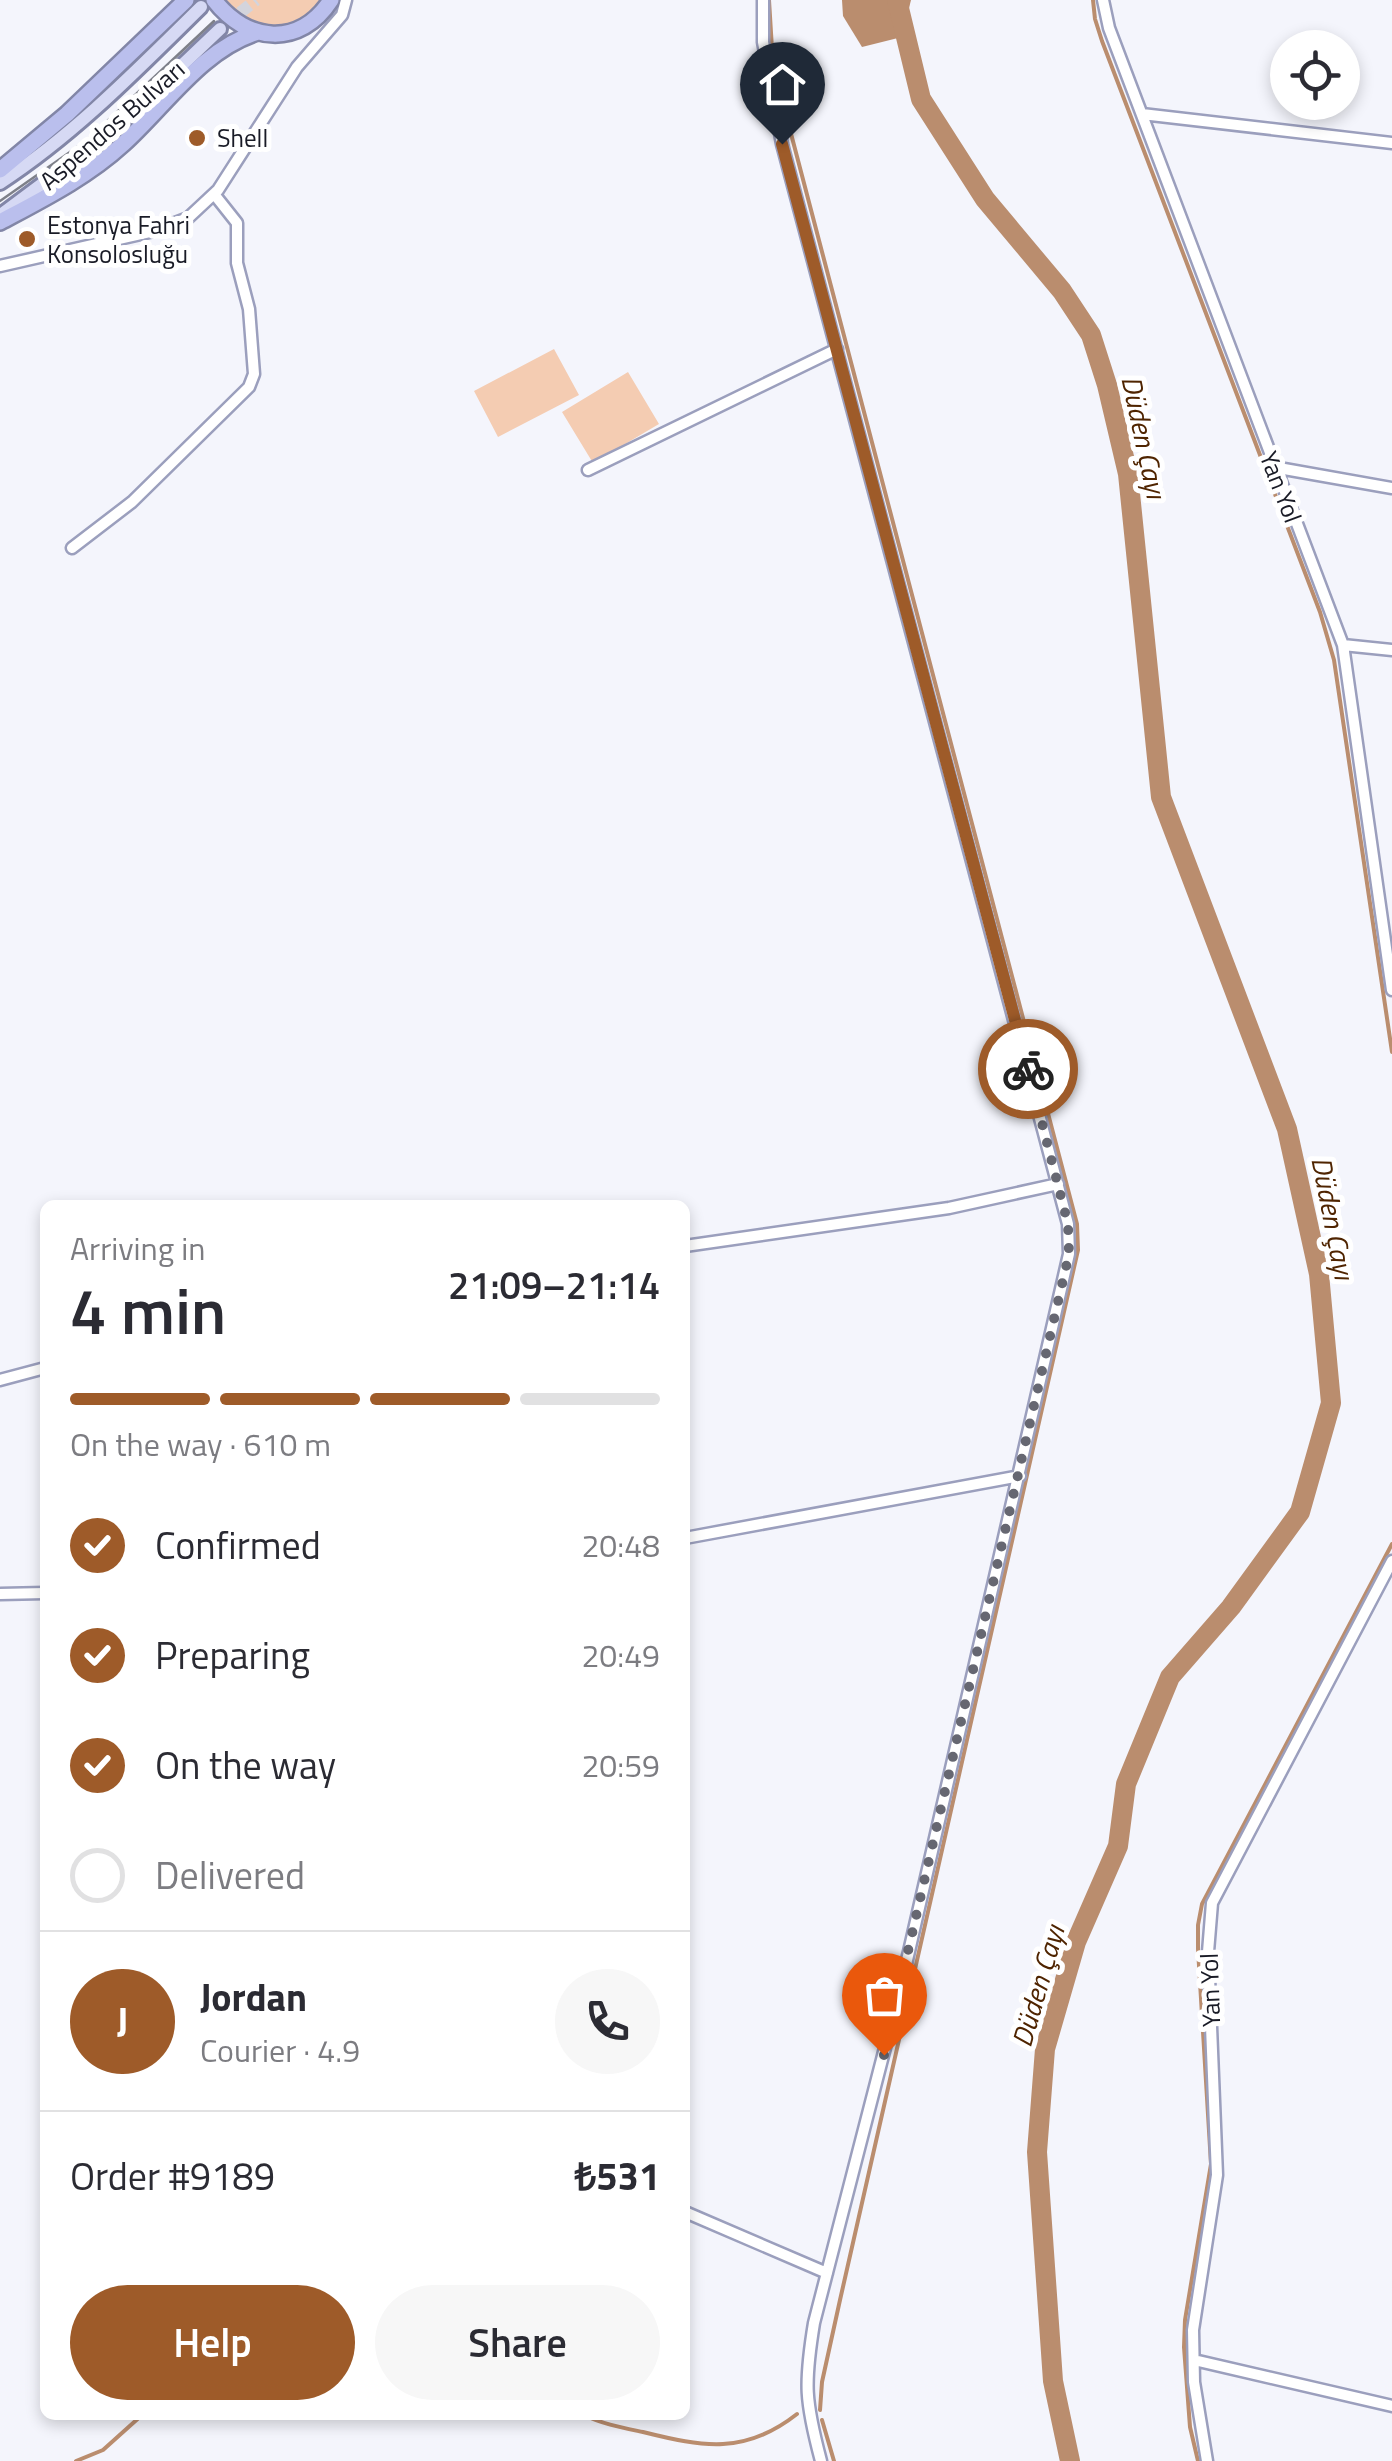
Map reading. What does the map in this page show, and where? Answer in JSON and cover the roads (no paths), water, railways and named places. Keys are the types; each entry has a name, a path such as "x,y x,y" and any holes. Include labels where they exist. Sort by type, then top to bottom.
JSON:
{"highway":[{"path":"0,170 200,2 247,30 270,34 293,32 314,20 331,0"},
{"path":"0,219 76,180 122,145 224,46 258,32"}],"main road":[{"name":"Aspendos Bulvarı","path":"0,182 38,158 105,101 200,2"},
{"name":"Aspendos Bulvarı","path":"0,219 114,131 220,29"}],"street":[{"path":"0,266 154,231 188,218 214,194 297,66 342,15 346,0"},
{"path":"763,0 762,42 782,144 1058,1184 1068,1224 1069,1254 902,1982 827,2272 806,2371 809,2418 821,2461"},
{"name":"Yan Yol","path":"1103,0 1109,28 1343,645 1392,990"},
{"path":"1142,114 1392,144"},
{"path":"72,548 132,502 249,387 254,374 248,309 237,263 236,223 214,194"},
{"path":"588,470 837,349"},
{"path":"1273,466 1392,488"},
{"path":"1343,645 1392,650"},
{"path":"690,1245 950,1208 1058,1184"},
{"path":"0,1380 40,1369"},
{"path":"690,1537 1020,1476"},
{"name":"Yan Yol","path":"1207,2461 1200,2428 1193,2330 1218,2175 1208,1952 1212,1903 1392,1561"},
{"path":"0,1594 40,1592"},
{"path":"690,2214 827,2272"},
{"path":"1194,2360 1392,2406"}],"waterway":[{"path":"769,0 773,65 1077,1224 1078,1250 840,2300 822,2382 820,2410"},
{"name":"Düden Çayı","path":"897,0 921,99 985,199 1062,291 1091,335 1107,385 1128,474 1161,797 1287,1129 1319,1274 1331,1403 1300,1512 1231,1607 1170,1677 1126,1784 1118,1846 1076,1942 1045,2049 1037,2152 1053,2381 1070,2461"},
{"path":"1093,0 1102,41 1320,612 1334,660 1392,1052"},
{"path":"1198,2461 1190,2427 1184,2347 1211,2164 1198,1949 1202,1904 1392,1544"},
{"path":"596,2420 665,2437 723,2444 759,2436 797,2414"},
{"path":"76,2461 103,2450 136,2420"},
{"path":"822,2420 834,2461"}],"tunnel":[{"path":"226,24 256,0"}],"tram line":[{"path":"0,201 87,140 214,21"}],"place":[{"name":"Shell","path":"197,138"},
{"name":"Estonya Fahri Konsolosluğu","path":"27,239"}]}
